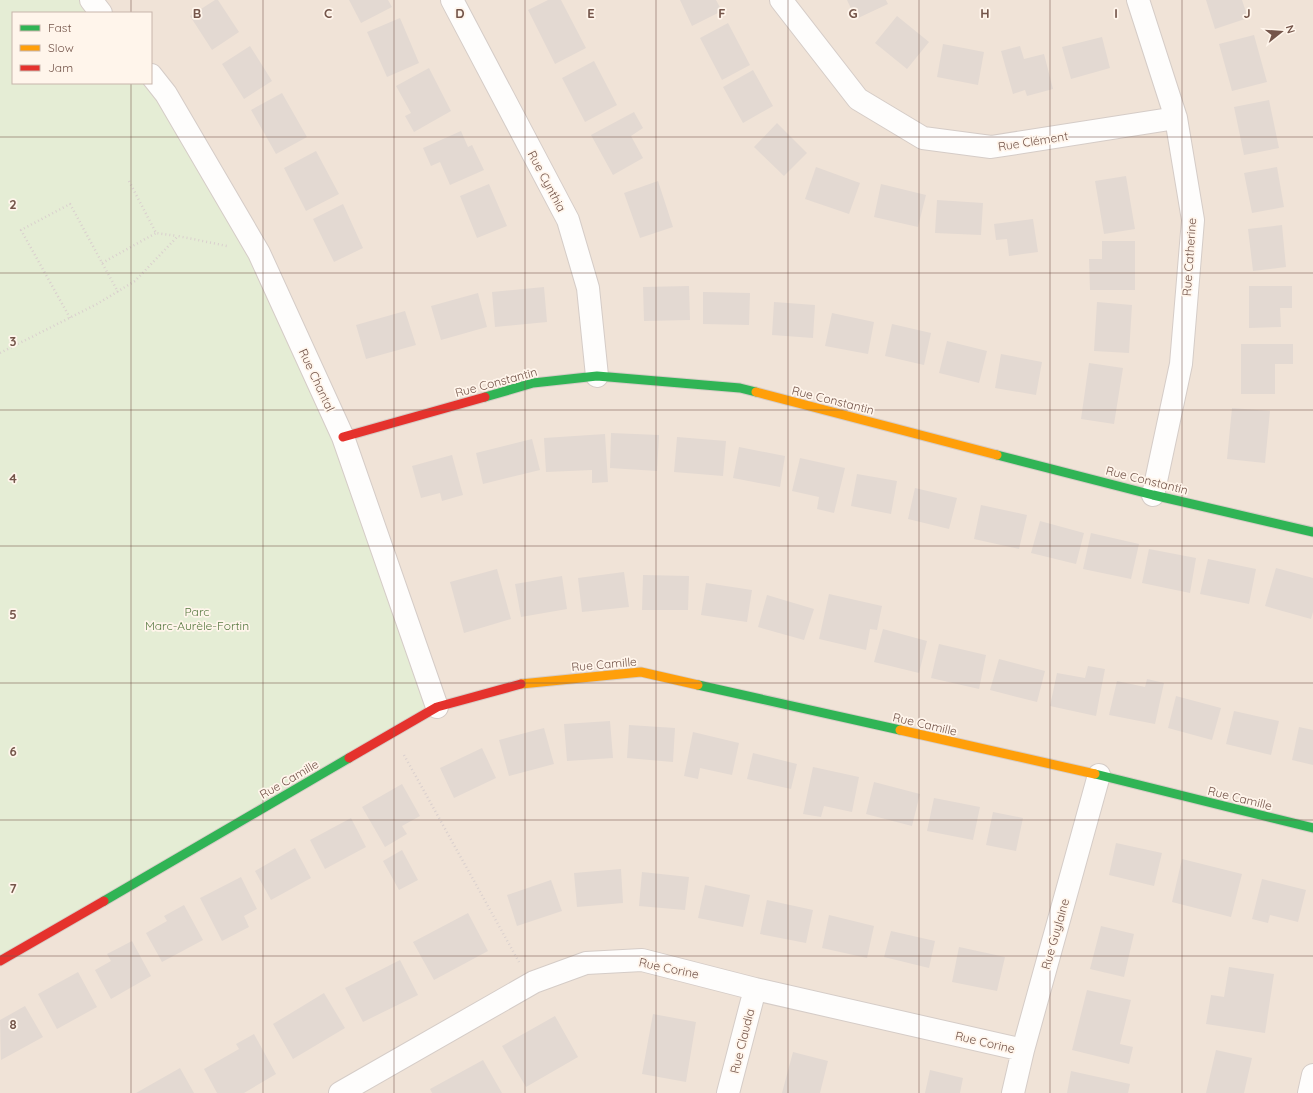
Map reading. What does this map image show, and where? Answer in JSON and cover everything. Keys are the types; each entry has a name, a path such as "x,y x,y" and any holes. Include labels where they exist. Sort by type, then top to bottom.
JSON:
{"street":[{"path":"91,0 100,12"},
{"name":"Rue Cynthia","path":"452,0 568,220 588,288 597,376"},
{"name":"Rue Clément","path":"780,0 858,99 922,138 991,147 1176,118"},
{"name":"Rue Catherine","path":"1138,0 1176,118 1193,220 1181,364 1153,495"},
{"name":"Rue Chantal","path":"152,77 166,94 259,252 343,437 437,707"},
{"name":"Rue Constantin","path":"343,437 533,383 597,376 740,388 1153,495 1313,532"},
{"name":"Rue Camille","path":"0,961 437,707 516,685 641,672 1099,775 1313,828"},
{"name":"Rue Guylaine","path":"1013,1093 1022,1050 1099,775"},
{"name":"Rue Corine","path":"340,1093 531,984 586,963 642,960 755,989 1022,1050"},
{"name":"Rue Claudia","path":"728,1093 755,989"},
{"path":"1309,1093 1313,1075"}],"path":[{"path":"129,181 156,233"},
{"path":"70,318 21,230 70,204 118,292"},
{"path":"102,263 156,233 259,252"},
{"path":"0,353 70,318 135,282 178,236"},
{"path":"392,733 531,984"}],"shaded area":[{"path":"0,0 1313,0 1313,1093 0,1093"}],"green space":[{"name":"Parc Marc-Aurèle-Fortin","path":"0,0 91,0 100,12 12,12 12,84 152,84 259,253 437,707 0,961"}],"building":[{"path":"215,0 218,0 239,32 212,50 190,16"},
{"path":"349,0 388,0 392,7 361,23"},
{"path":"548,0 561,0 586,48 555,64 528,10"},
{"path":"680,0 716,0 722,11 692,26"},
{"path":"847,0 886,0 888,4 856,19"},
{"path":"1206,0 1242,0 1248,18 1215,29"},
{"path":"897,16 929,42 907,69 875,43"},
{"path":"400,18 419,63 387,77 367,32"},
{"path":"728,23 750,65 722,80 700,38"},
{"path":"1254,35 1267,82 1232,91 1219,44"},
{"path":"1102,37 1110,68 1071,79 1062,47"},
{"path":"943,44 984,52 978,85 937,77"},
{"path":"250,46 272,81 244,99 222,64"},
{"path":"1020,46 1024,59 1044,54 1053,89 1027,96 1025,90 1013,94 1001,51"},
{"path":"594,61 617,105 585,122 562,78"},
{"path":"429,68 451,111 414,132 405,116 411,113 396,86"},
{"path":"753,70 773,106 743,123 723,87"},
{"path":"282,93 307,137 276,154 251,110"},
{"path":"1269,100 1279,148 1244,155 1234,107"},
{"path":"634,112 643,128 631,136 643,158 613,175 591,135"},
{"path":"777,123 807,153 784,176 754,147"},
{"path":"461,131 468,147 472,145 484,170 450,185 440,162 431,166 423,148"},
{"path":"316,151 339,194 306,211 284,168"},
{"path":"816,167 860,183 849,214 805,199"},
{"path":"1277,167 1284,207 1252,213 1244,173"},
{"path":"1126,176 1135,229 1104,234 1095,181"},
{"path":"658,181 673,227 640,238 624,193"},
{"path":"489,184 507,226 477,238 460,196"},
{"path":"881,184 926,195 918,227 874,217"},
{"path":"937,200 983,203 981,235 935,233"},
{"path":"343,204 363,248 334,262 313,219"},
{"path":"1033,219 1038,252 1009,256 1007,239 996,240 994,224"},
{"path":"1282,225 1286,267 1253,271 1248,229"},
{"path":"1102,241 1135,241 1135,290 1090,290 1089,259 1102,259"},
{"path":"689,286 690,320 644,321 643,287"},
{"path":"1249,286 1292,286 1292,308 1280,308 1281,327 1249,328"},
{"path":"544,287 547,322 495,327 492,292"},
{"path":"703,292 750,293 749,325 703,324"},
{"path":"478,293 487,327 441,340 431,306"},
{"path":"774,302 815,305 813,338 772,335"},
{"path":"1097,302 1132,305 1129,353 1094,351"},
{"path":"405,311 416,345 366,359 356,325"},
{"path":"832,313 874,322 868,354 825,346"},
{"path":"892,324 931,333 924,365 885,356"},
{"path":"947,341 987,351 979,383 939,373"},
{"path":"1241,344 1293,344 1293,364 1275,364 1275,394 1241,394"},
{"path":"1001,354 1042,362 1036,395 995,388"},
{"path":"1089,363 1123,368 1114,424 1081,419"},
{"path":"1232,408 1270,411 1265,463 1227,459"},
{"path":"611,433 659,435 657,471 610,468"},
{"path":"605,434 608,482 592,483 592,470 546,472 544,438"},
{"path":"677,437 726,441 723,476 674,472"},
{"path":"532,439 540,470 483,484 476,453"},
{"path":"739,447 785,456 780,487 733,478"},
{"path":"452,455 463,495 442,501 440,493 421,498 412,466"},
{"path":"800,458 845,468 834,513 817,509 819,497 792,491"},
{"path":"857,474 897,481 891,514 851,506"},
{"path":"915,488 957,498 949,529 908,519"},
{"path":"981,505 1027,515 1019,549 974,539"},
{"path":"1040,521 1084,533 1076,564 1031,553"},
{"path":"1091,533 1139,544 1131,579 1083,569"},
{"path":"1149,549 1196,558 1190,593 1142,583"},
{"path":"1208,559 1256,569 1249,604 1200,594"},
{"path":"1276,568 1313,578 1313,612 1311,619 1265,606"},
{"path":"497,569 511,619 464,633 450,582"},
{"path":"624,572 629,607 582,612 578,578"},
{"path":"643,575 689,576 688,610 642,610"},
{"path":"562,576 567,609 521,617 515,584"},
{"path":"706,583 752,590 747,622 701,615"},
{"path":"829,594 882,606 877,630 870,629 866,650 819,639"},
{"path":"767,595 814,609 804,640 758,627"},
{"path":"883,629 927,641 919,673 874,662"},
{"path":"939,644 986,655 979,689 931,678"},
{"path":"999,659 1045,671 1037,702 990,690"},
{"path":"1088,666 1105,669 1096,716 1050,706 1057,673 1085,678"},
{"path":"1147,679 1164,683 1155,724 1109,715 1117,681 1145,687"},
{"path":"1176,696 1221,708 1212,740 1168,728"},
{"path":"1234,711 1279,721 1271,755 1226,744"},
{"path":"610,721 613,758 567,761 564,724"},
{"path":"629,725 675,728 673,762 627,758"},
{"path":"1299,727 1313,730 1313,765 1292,760"},
{"path":"544,728 554,764 509,776 499,740"},
{"path":"693,732 739,743 732,775 700,768 698,779 684,776"},
{"path":"482,748 496,778 454,798 440,768"},
{"path":"753,753 797,764 791,789 747,779"},
{"path":"813,767 859,777 852,812 824,806 821,817 803,814"},
{"path":"874,782 920,794 912,826 866,814"},
{"path":"402,784 420,816 402,826 407,834 385,847 362,807"},
{"path":"934,798 980,807 973,840 927,831"},
{"path":"993,812 1023,818 1016,851 986,845"},
{"path":"351,818 366,847 325,869 310,840"},
{"path":"1116,843 1162,853 1154,886 1109,875"},
{"path":"295,848 311,878 271,900 255,871"},
{"path":"402,850 418,880 399,890 383,861"},
{"path":"1182,859 1242,874 1231,917 1172,902"},
{"path":"621,869 623,903 577,907 574,873"},
{"path":"642,872 689,877 685,910 639,906"},
{"path":"241,877 257,909 244,916 249,927 222,941 200,898"},
{"path":"1262,879 1306,890 1298,922 1270,915 1268,923 1252,919"},
{"path":"551,880 562,911 517,926 507,895"},
{"path":"705,885 750,895 743,927 698,918"},
{"path":"767,900 813,910 806,943 760,934"},
{"path":"184,905 203,940 162,962 146,933 167,921 164,916"},
{"path":"468,913 488,951 434,980 413,942"},
{"path":"829,915 874,926 867,958 822,948"},
{"path":"1101,926 1134,934 1124,977 1090,969"},
{"path":"891,931 935,941 929,968 884,957"},
{"path":"132,941 151,976 111,999 95,970 111,961 107,954"},
{"path":"959,947 1005,957 997,991 952,982"},
{"path":"400,960 418,995 363,1022 345,988"},
{"path":"1229,967 1274,974 1265,1033 1206,1024 1211,995 1224,997"},
{"path":"78,972 97,1007 57,1029 38,994"},
{"path":"1087,990 1131,1000 1120,1044 1133,1047 1129,1064 1072,1050"},
{"path":"324,993 345,1028 293,1059 273,1024"},
{"path":"25,1006 43,1037 1,1060 0,1020"},
{"path":"653,1014 696,1022 686,1082 642,1074"},
{"path":"555,1016 578,1057 526,1087 502,1046"},
{"path":"254,1034 276,1074 244,1093 217,1093 204,1069 239,1049 236,1044"},
{"path":"1216,1050 1252,1058 1244,1093 1206,1093"},
{"path":"793,1052 828,1061 820,1093 782,1093"},
{"path":"483,1060 502,1093 432,1093 430,1089"},
{"path":"180,1068 194,1093 136,1093"},
{"path":"930,1070 963,1078 960,1093 925,1093"},
{"path":"1071,1071 1130,1084 1128,1093 1067,1093"}],"traffic: fast":[{"path":"485,397 533,383 597,376 740,388 756,392"},
{"path":"997,455 1153,495 1313,532"},
{"path":"698,685 900,730"},
{"path":"104,901 349,758"},
{"path":"1095,774 1313,828"}],"traffic: slow":[{"path":"756,392 997,455"},
{"path":"521,684 641,672 698,685"},
{"path":"900,730 1095,774"}],"traffic: jam":[{"path":"343,437 485,397"},
{"path":"349,758 437,707 521,684"},
{"path":"0,961 104,901"}]}
